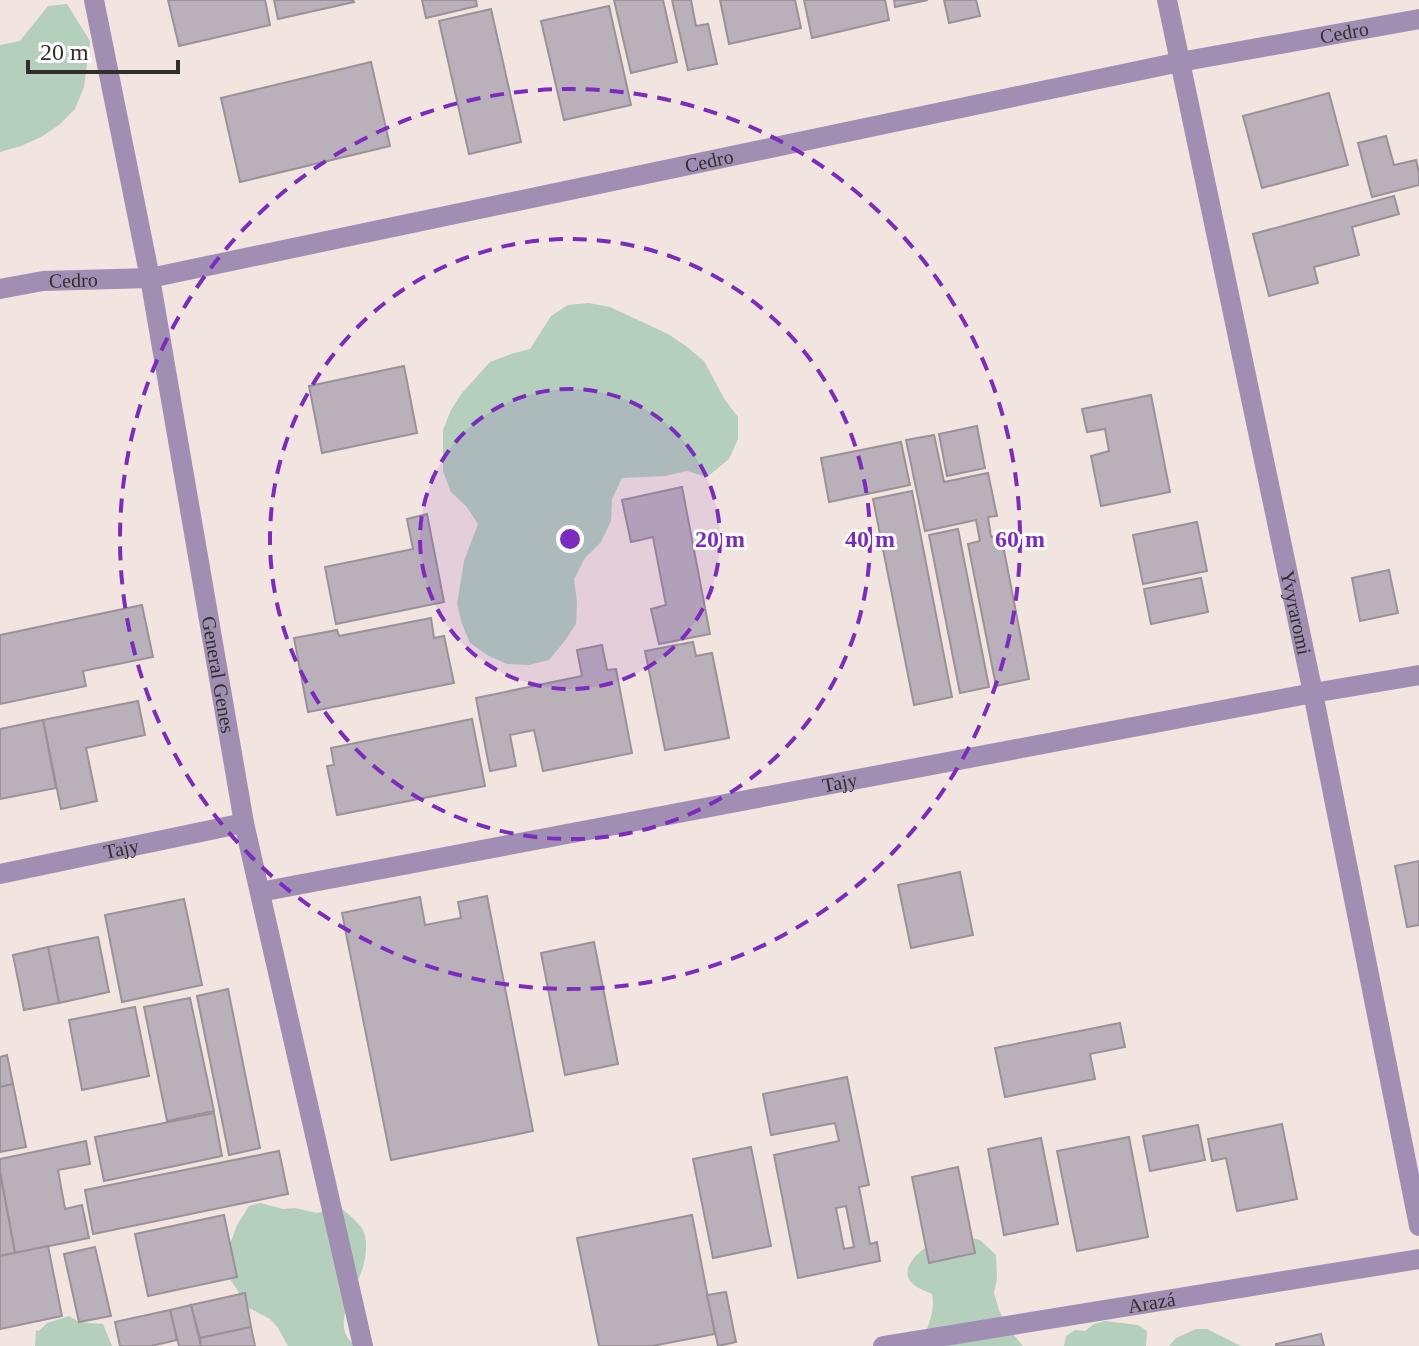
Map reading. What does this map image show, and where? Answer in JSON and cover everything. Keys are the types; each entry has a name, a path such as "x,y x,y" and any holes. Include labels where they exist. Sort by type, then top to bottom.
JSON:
{"street":[{"name":"General Genes","path":"94,0 150,278 244,823 363,1346"},
{"name":"Yvyraromi","path":"1167,0 1313,693 1419,1226"},
{"name":"Cedro","path":"0,289 43,281 150,278 1180,62 1419,19"},
{"name":"Tajy","path":"260,892 1419,675"},
{"name":"Tajy","path":"0,874 244,823"},
{"name":"Arazá","path":"883,1346 1419,1259"}],"green space":[{"path":"67,4 90,41 84,87 75,109 41,137 0,152 0,45 20,41 48,6"},
{"path":"589,303 610,307 668,334 704,361 738,417 738,439 729,459 707,477 687,471 665,476 622,478 612,499 611,521 601,542 585,558 574,579 576,624 549,660 529,665 507,664 470,643 462,624 457,604 464,561 478,524 466,506 451,492 443,471 443,430 462,393 490,362 530,349 551,316 568,305"},
{"path":"260,1203 317,1213 339,1207 361,1227 366,1239 365,1259 344,1320 348,1339 357,1346 288,1346 270,1319 249,1308 224,1270 225,1258 237,1225 249,1206"},
{"path":"969,1237 980,1240 996,1255 994,1293 999,1310 1008,1328 1023,1346 922,1346 932,1314 932,1294 909,1280 908,1268 920,1252 931,1245"},
{"path":"69,1316 79,1322 103,1324 112,1346 35,1346 36,1330"},
{"path":"1105,1321 1138,1325 1147,1331 1146,1346 1064,1346 1066,1336 1075,1330 1085,1331"},
{"path":"1196,1329 1207,1329 1241,1346 1169,1346 1176,1338"}],"building":[{"path":"168,0 265,0 270,25 179,46"},
{"path":"274,0 353,0 354,2 278,19"},
{"path":"422,0 476,0 477,6 426,18"},
{"path":"614,0 663,0 677,62 631,73"},
{"path":"672,0 691,0 696,26 708,24 717,64 688,70"},
{"path":"720,0 795,0 801,28 729,44"},
{"path":"804,0 885,0 889,20 812,38"},
{"path":"894,0 928,0 895,7"},
{"path":"944,0 976,0 980,16 949,23"},
{"path":"609,6 631,105 564,120 541,21"},
{"path":"491,9 521,142 469,154 439,21"},
{"path":"371,62 390,146 240,182 221,98"},
{"path":"1329,93 1348,165 1262,188 1243,116"},
{"path":"1386,136 1394,165 1416,160 1419,185 1372,197 1358,143"},
{"path":"1394,196 1399,214 1352,227 1359,255 1314,267 1318,283 1269,296 1253,234"},
{"path":"404,366 417,433 322,453 309,386"},
{"path":"1151,395 1170,492 1101,506 1091,456 1109,451 1105,429 1087,432 1082,409"},
{"path":"977,426 985,468 947,476 939,434"},
{"path":"934,435 944,482 988,473 997,516 988,517 991,537 1001,535 1029,679 996,686 968,544 980,541 976,520 925,531 906,440"},
{"path":"901,442 910,485 829,502 821,458"},
{"path":"682,487 710,634 659,644 651,609 666,605 653,537 631,542 622,500"},
{"path":"912,491 952,697 914,705 873,499"},
{"path":"427,514 444,602 336,624 325,567 413,549 407,519"},
{"path":"1197,522 1207,571 1143,584 1133,535"},
{"path":"958,529 989,687 960,693 929,535"},
{"path":"1389,570 1398,613 1360,621 1352,578"},
{"path":"1201,578 1208,612 1151,624 1144,589"},
{"path":"142,605 153,657 83,671 86,686 0,704 0,635"},
{"path":"431,618 434,638 444,636 454,683 308,712 294,638 337,630 339,636"},
{"path":"693,642 696,656 712,653 729,738 665,750 645,651"},
{"path":"602,645 607,670 616,669 632,753 543,771 534,730 510,735 516,766 490,771 476,698 582,676 577,650"},
{"path":"138,701 145,735 86,748 97,801 61,809 43,720"},
{"path":"472,719 485,786 337,815 327,766 334,765 331,748"},
{"path":"43,720 56,788 0,799 0,729"},
{"path":"1419,861 1419,925 1407,927 1395,866"},
{"path":"960,872 973,935 911,948 898,885"},
{"path":"487,896 533,1131 391,1160 342,913 420,897 425,925 461,918 458,902"},
{"path":"184,899 202,985 122,1002 105,915"},
{"path":"98,937 109,992 59,1003 48,947"},
{"path":"594,942 618,1064 565,1075 541,953"},
{"path":"48,947 59,1003 24,1010 13,955"},
{"path":"228,989 260,1148 229,1155 197,996"},
{"path":"190,998 214,1111 167,1121 144,1007"},
{"path":"135,1007 149,1076 82,1090 69,1020"},
{"path":"1120,1023 1125,1047 1090,1054 1095,1079 1005,1097 995,1048"},
{"path":"7,1055 13,1084 0,1087 0,1057"},
{"path":"847,1077 869,1185 859,1187 870,1244 877,1242 880,1261 798,1278 774,1155 839,1141 835,1123 771,1135 763,1094","holes":["846,1206 854,1247 844,1249 836,1208"]},
{"path":"13,1084 26,1147 0,1152 0,1087"},
{"path":"214,1113 222,1156 104,1181 95,1137"},
{"path":"1282,1124 1297,1199 1237,1211 1226,1158 1212,1161 1208,1139"},
{"path":"1198,1125 1205,1160 1150,1171 1143,1136"},
{"path":"1129,1137 1148,1237 1077,1251 1057,1151"},
{"path":"1041,1138 1058,1224 1004,1235 988,1149"},
{"path":"86,1141 90,1164 58,1170 65,1209 82,1205 89,1238 15,1253 0,1159"},
{"path":"751,1147 771,1246 713,1258 693,1159"},
{"path":"279,1151 288,1194 93,1234 85,1190"},
{"path":"958,1167 975,1253 929,1263 912,1177"},
{"path":"0,1172 15,1253 0,1256"},
{"path":"224,1215 237,1277 148,1296 135,1234"},
{"path":"692,1215 715,1334 652,1346 599,1346 577,1238"},
{"path":"48,1246 62,1316 0,1329 0,1256"},
{"path":"95,1247 111,1316 79,1322 64,1254"},
{"path":"726,1292 736,1342 718,1346 707,1295"},
{"path":"245,1293 251,1327 200,1338 191,1305"},
{"path":"191,1305 201,1346 179,1346 170,1310"},
{"path":"170,1310 177,1340 151,1346 120,1346 115,1322"},
{"path":"251,1327 255,1346 201,1346 200,1338"},
{"path":"1321,1334 1324,1346 1276,1346 1276,1344"}]}
